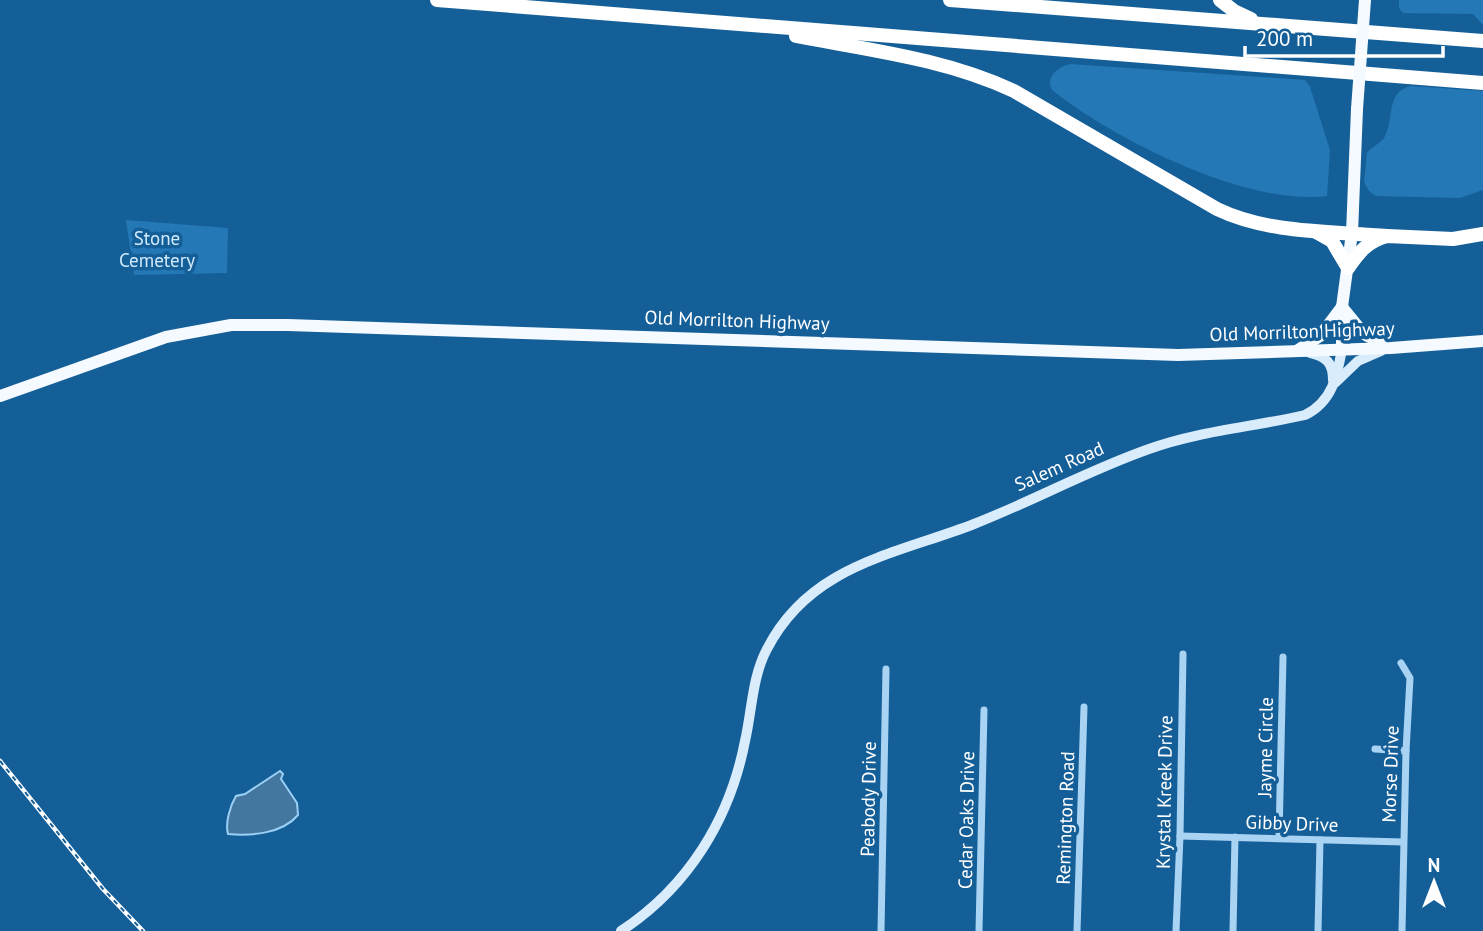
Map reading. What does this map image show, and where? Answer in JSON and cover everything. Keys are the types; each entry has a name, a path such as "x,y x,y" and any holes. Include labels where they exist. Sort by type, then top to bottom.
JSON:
{"highway":[{"path":"437,0 1483,83"},
{"path":"950,0 1483,41"},
{"path":"1220,0 1239,14 1269,24"},
{"path":"736,24 928,62 978,75 1014,90 1226,213 1250,222 1387,236 1452,239 1483,234"},
{"path":"1301,229 1328,237 1348,268 1364,247 1387,236"}],"main road":[{"name":"Salem Road","path":"621,931 673,887 710,840 728,803 741,765 758,670 766,650 782,624 802,602 833,577 869,561 986,519 1150,448 1305,415 1327,400 1342,349 1342,307 1352,233 1365,0"},
{"path":"1297,350 1320,336 1342,307 1364,334 1391,348"},
{"name":"Old Morrilton Highway","path":"0,396 166,337 231,325 1178,355 1391,348 1483,341"},
{"path":"1333,385 1363,358 1391,348"},
{"path":"1297,350 1326,358 1332,368 1333,385"}],"street":[{"name":"Krystal Kreek Drive","path":"1175,931 1180,836 1183,654"},
{"name":"Jayme Circle","path":"1279,838 1283,657"},
{"name":"Morse Drive","path":"1401,663 1410,678 1402,931"},
{"name":"Peabody Drive","path":"881,931 886,669"},
{"name":"Remington Road","path":"1077,931 1084,707"},
{"name":"Cedar Oaks Drive","path":"979,931 984,710"},
{"path":"1375,749 1406,751"},
{"name":"Gibby Drive","path":"1180,836 1403,842"},
{"path":"1233,931 1235,837"},
{"path":"1318,931 1320,839"}],"green space":[{"path":"1399,0 1483,0 1483,25 1473,14 1403,13 1399,8"},
{"path":"1070,64 1305,80 1310,87 1330,150 1327,196 1295,196 1259,191 1183,166 1145,148 1110,129 1052,90 1051,77"},
{"path":"1411,86 1483,91 1483,190 1460,198 1376,196 1369,191 1364,182 1367,153 1384,138 1397,94"},
{"name":"Stone Cemetery","path":"126,220 228,228 227,273 134,275"}],"shaded area":[{"path":"280,771 283,774 281,779 297,803 298,815 275,830 246,835 228,834 229,815 236,796 245,794"}],"railway":[{"path":"0,761 103,889 143,931"}]}
